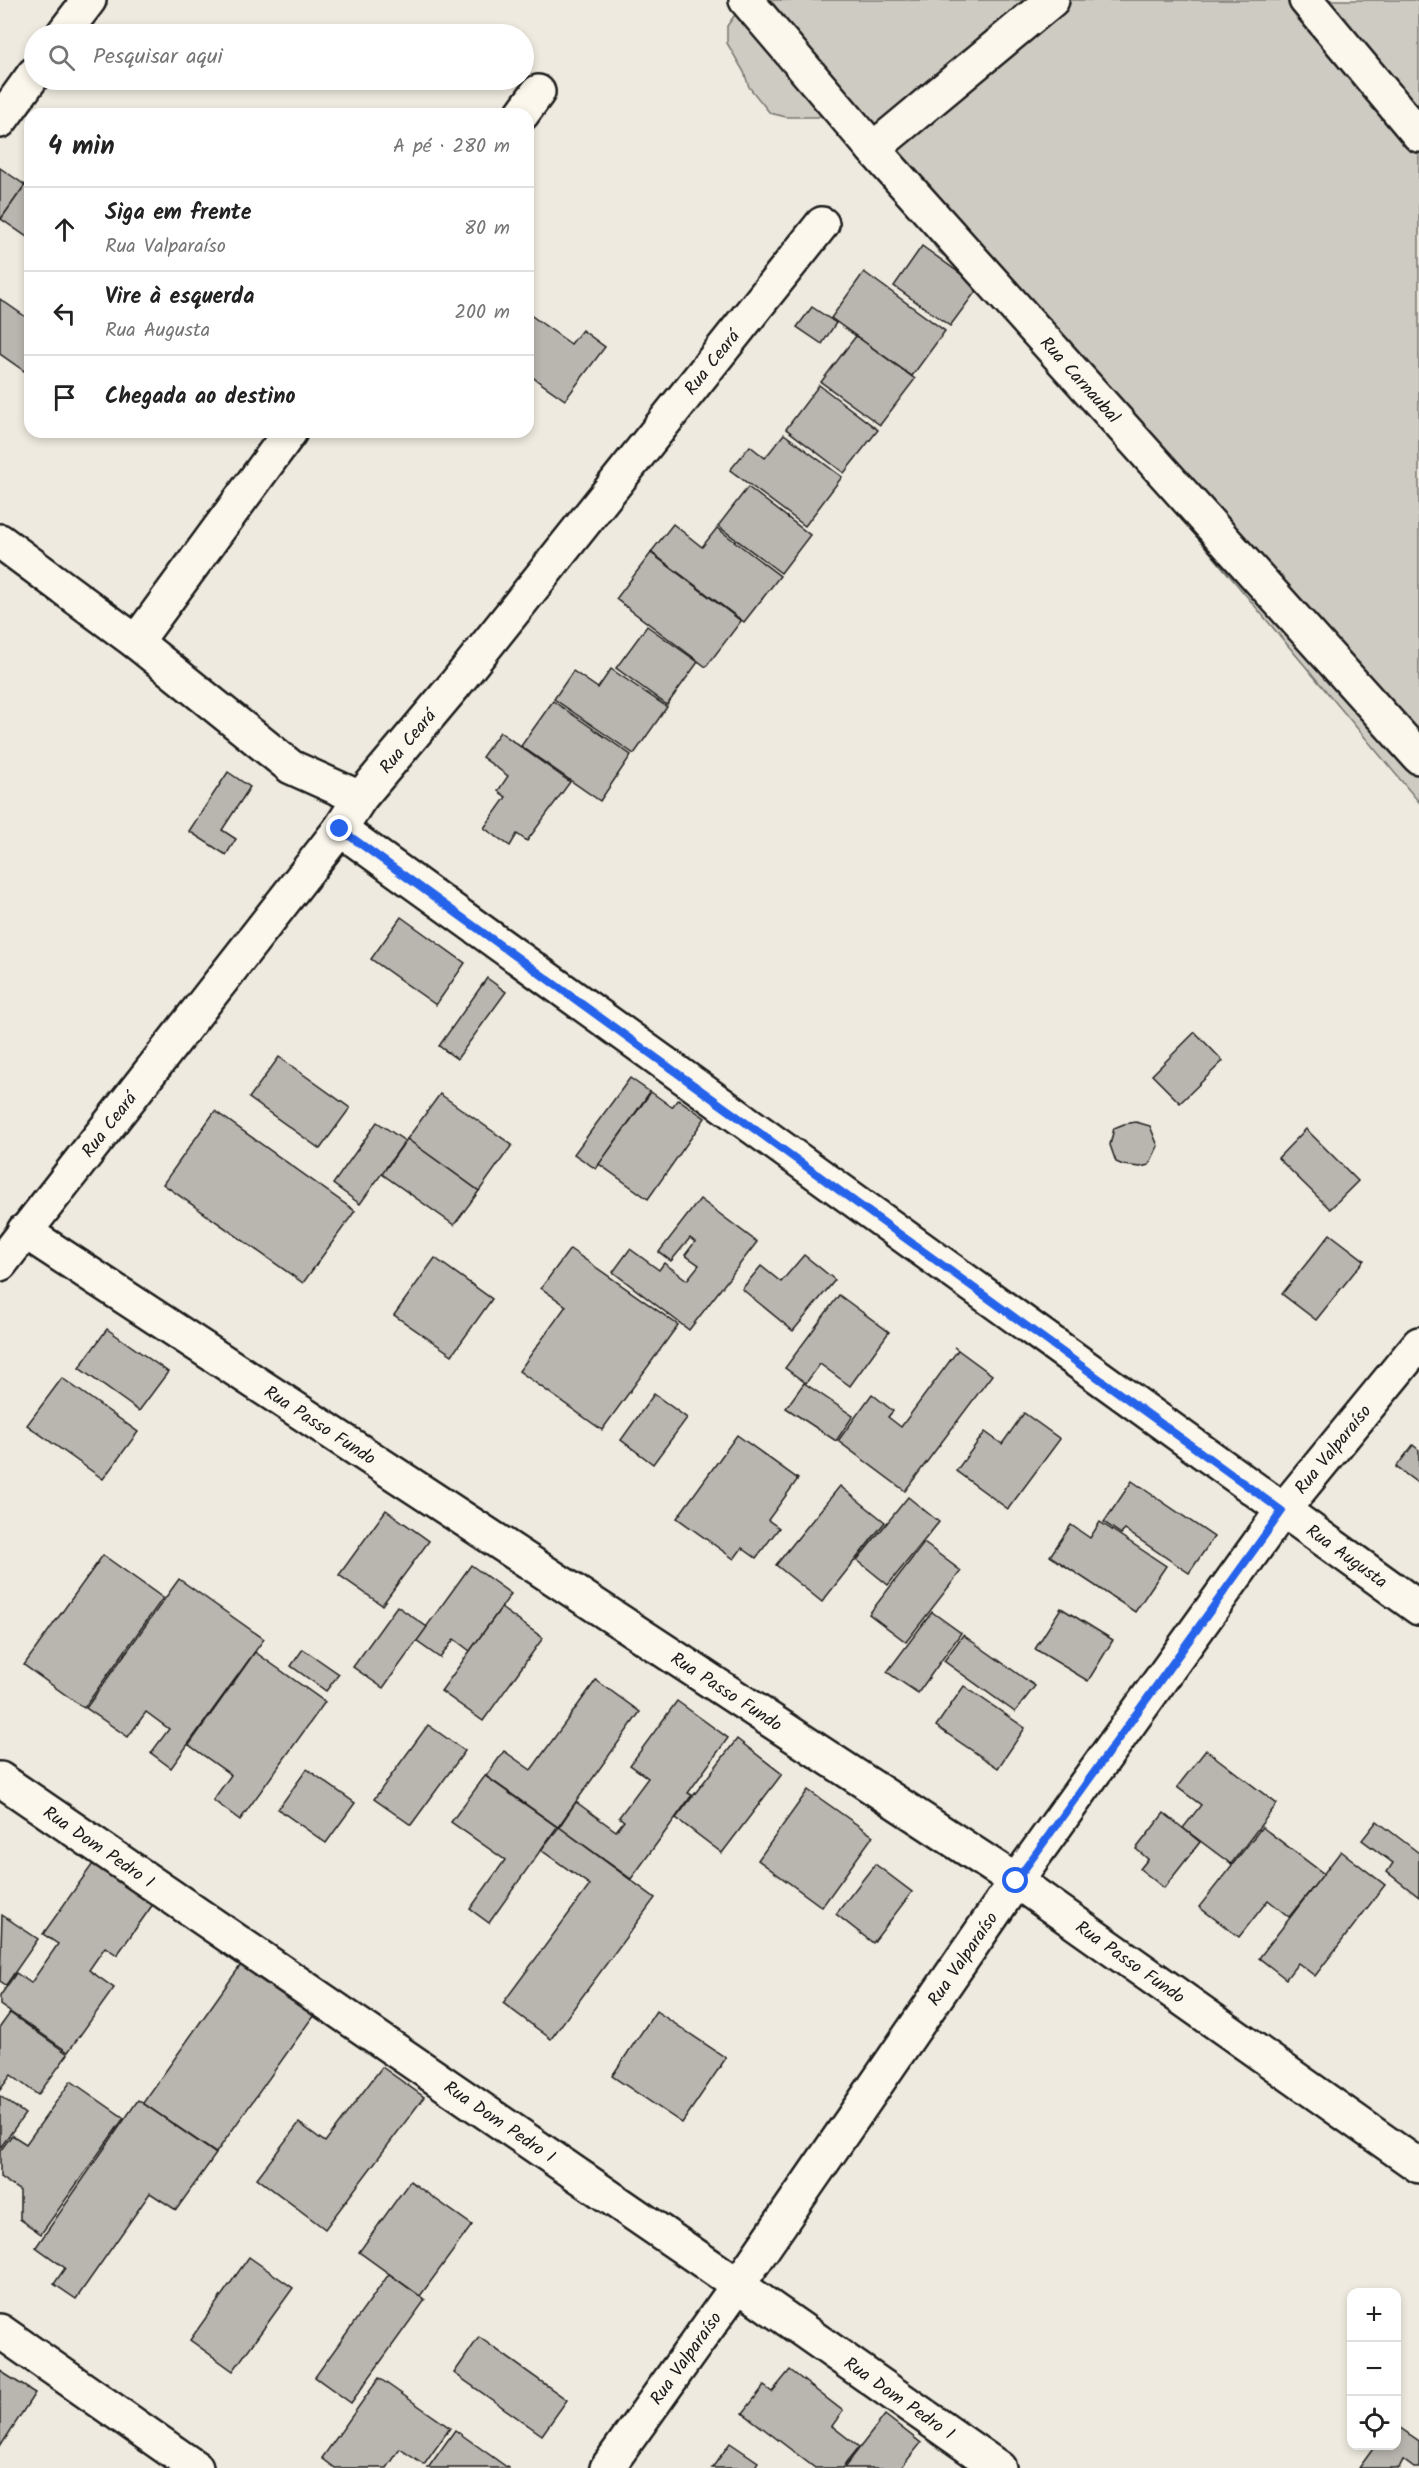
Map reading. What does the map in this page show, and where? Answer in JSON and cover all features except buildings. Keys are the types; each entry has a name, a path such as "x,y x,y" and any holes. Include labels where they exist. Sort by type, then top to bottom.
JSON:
{"street":[{"path":"71,24 89,0"},
{"name":"Rua Carnaubal","path":"746,0 873,149 1419,757"},
{"path":"873,149 1052,0"},
{"path":"1306,0 1419,135"},
{"path":"0,121 24,88"},
{"name":"Rua Ceará","path":"0,1264 340,829 360,798 454,686 822,224"},
{"path":"136,642 286,438"},
{"path":"0,541 136,642 291,767 360,798"},
{"name":"Rua Augusta","path":"340,829 1419,1608"},
{"name":"Rua Passo Fundo","path":"24,1231 1016,1881 1419,2166"},
{"name":"Rua Valparaíso","path":"607,2468 738,2285 1016,1881 1282,1511 1419,1344"},
{"name":"Rua Dom Pedro I","path":"0,1779 738,2285 999,2468"},
{"path":"0,2331 195,2468"}],"shaded area":[{"path":"769,0 1419,0 1419,802 996,297 939,252 830,107 818,117 786,117 770,113 749,87 744,72 727,43 727,26 737,12 765,7 780,13"}],"route":[{"path":"340,829 1282,1511 1016,1881"}]}
